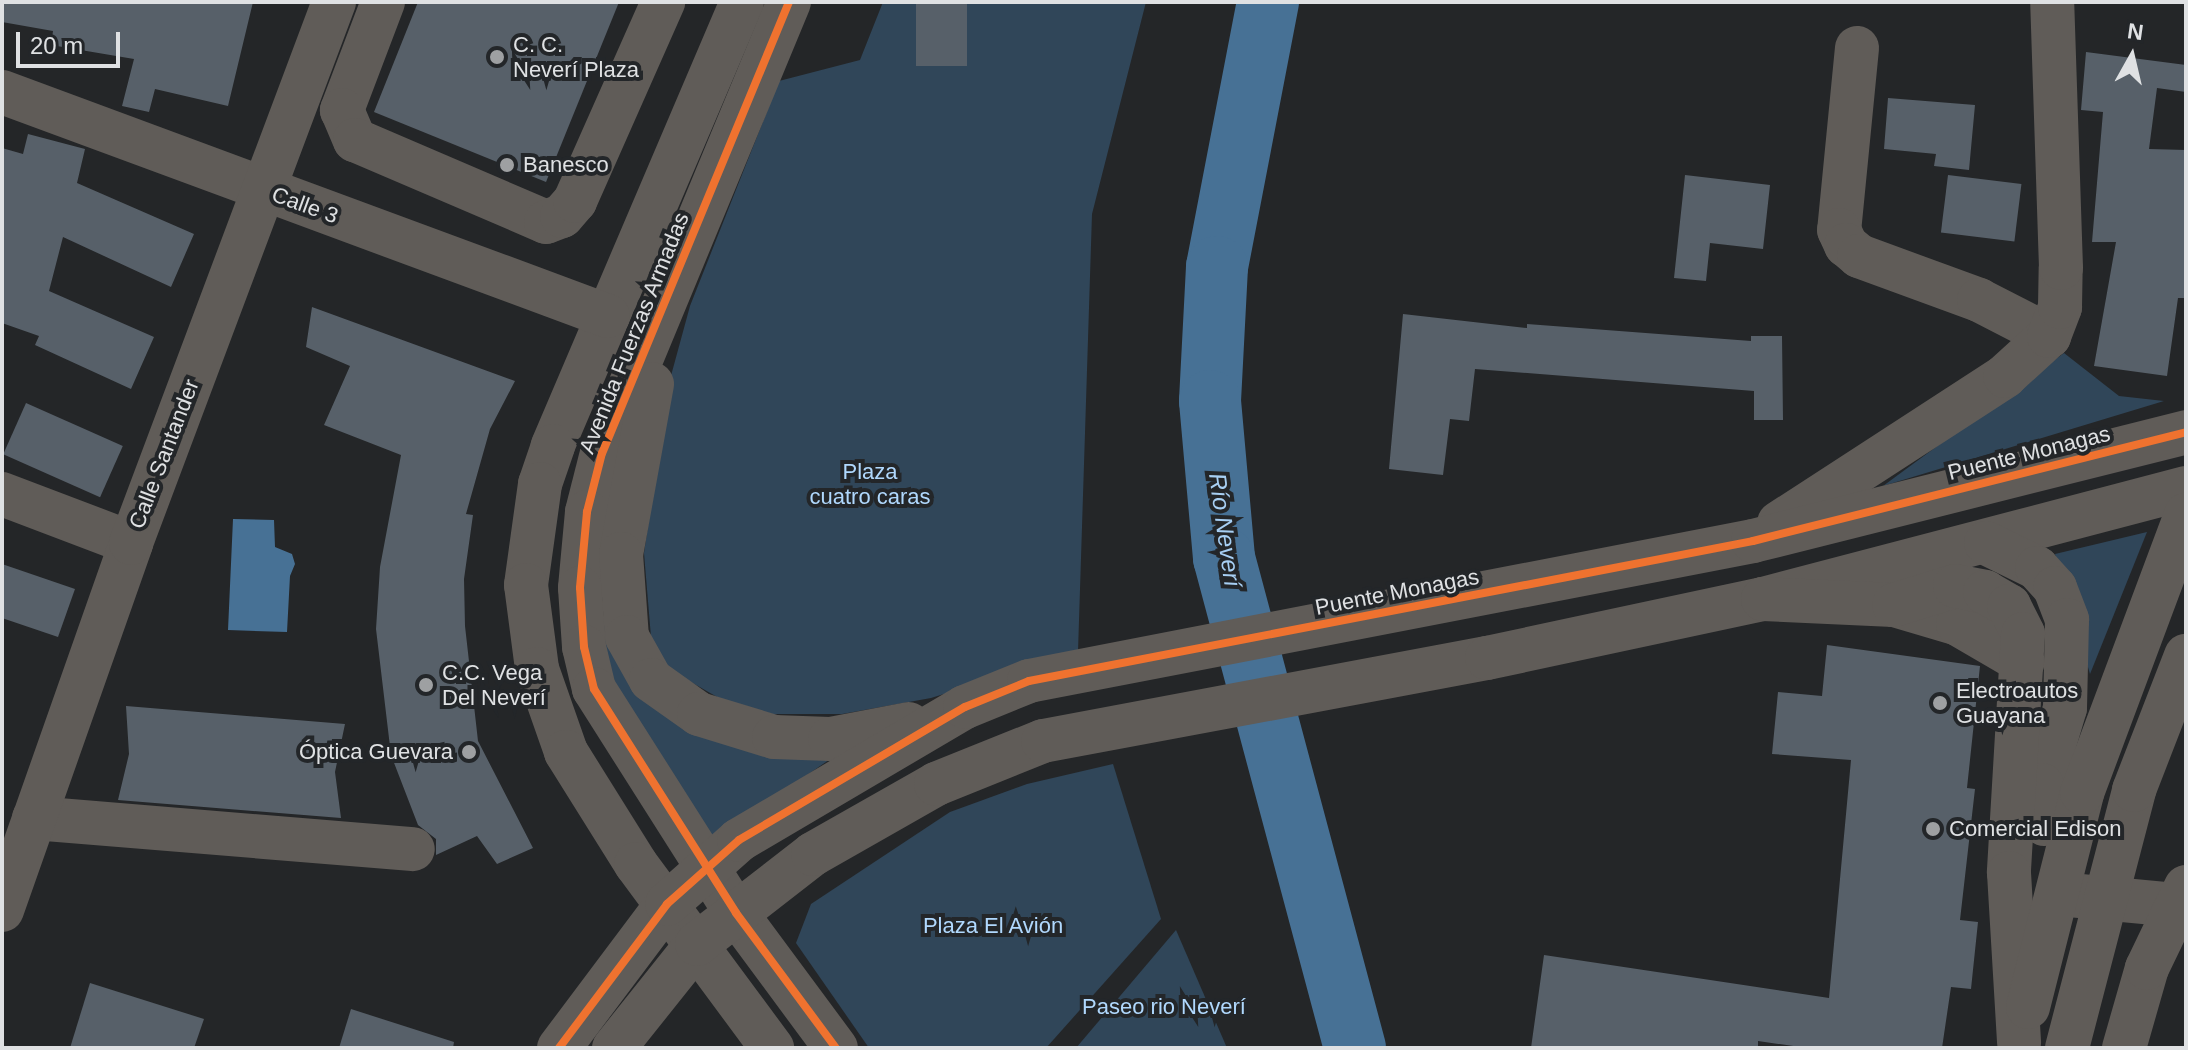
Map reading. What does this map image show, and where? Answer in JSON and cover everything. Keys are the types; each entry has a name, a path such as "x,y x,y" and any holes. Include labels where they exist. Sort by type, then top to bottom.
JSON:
{"street":[{"name":"Calle Santander","path":"4,900 131,543 334,2"},
{"path":"383,2 342,110 355,140 546,222 562,216 575,201 663,2"},
{"name":"Avenida Fuerzas Armadas","path":"789,2 671,296 602,453 587,512 580,588 584,647 594,689 706,869 836,1048"},
{"path":"1753,541 2016,368 2049,336 2060,307 2061,268 2052,2"},
{"name":"Avenida Fuerzas Armadas","path":"731,5 540,484 526,585 528,625 546,704 566,752 667,904 772,1048"},
{"path":"1857,48 1839,230 1846,245 1859,256 1979,300 2049,336"},
{"name":"Calle 3","path":"2,92 608,316"},
{"path":"671,296 621,554 627,637 651,680 699,714 774,737 830,739 873,733 965,707"},
{"name":"Puente Monagas","path":"559,1048 667,904 706,869 791,806 965,707 1029,681 1753,541 2186,432"},
{"path":"614,1048 697,944 813,854 936,784 1043,741 1487,658 1763,599 1986,543 2186,488"},
{"path":"2,494 131,543"},
{"path":"2018,1046 2059,894 2082,793 2186,515"},
{"path":"1986,543 2037,568 2055,588 2067,620 2065,708 2042,785 2045,845 2059,894 2103,916 2147,968"},
{"path":"1763,599 1894,605 1955,586 1985,592 2009,606 2023,634 2009,873 2018,1046"},
{"path":"2067,1048 2134,790 2178,702 2186,656"},
{"path":"34,818 413,849"},
{"path":"2103,916 2184,899"},
{"path":"2124,1048 2147,968 2184,899"}],"green space":[{"name":"Plaza cuatro caras","path":"883,2 1146,2 1092,214 1078,652 931,698 842,714 772,714 719,698 668,669 651,637 644,553 669,383 690,306 779,81 860,60"},
{"path":"2064,353 2119,396 2164,401 1883,486"},
{"path":"613,498 637,684 836,755 703,847 602,663"},
{"path":"2147,532 2090,674 2055,554"},
{"name":"Plaza El Avión","path":"1113,764 1161,919 1046,1048 869,1048 796,943 811,904 950,812 1027,784"},
{"name":"Paseo rio Neverí","path":"1176,930 1227,1048 1076,1048"}],"water":[{"path":"233,519 274,520 275,547 292,554 295,564 290,576 287,632 228,630"}],"building":[{"path":"2,2 253,2 228,106 155,89 149,112 122,106 134,59 51,45 53,31 2,22"},
{"name":"C. C. Neverí Plaza","path":"418,2 619,2 546,182 374,112"},
{"path":"916,2 967,2 967,66 916,66"},
{"path":"2086,52 2186,65 2186,92 2157,88 2149,149 2186,150 2186,298 2178,298 2167,376 2094,366 2116,242 2092,242 2103,112 2081,110"},
{"path":"1888,98 1975,105 1969,170 1934,166 1936,154 1884,149"},
{"path":"28,134 85,149 77,183 194,234 171,287 63,237 49,291 154,337 131,389 35,345 39,336 2,323 2,148 23,154"},
{"path":"1685,175 1770,185 1763,249 1710,243 1706,281 1674,278"},
{"path":"1948,175 2021,184 2014,242 1941,233"},
{"path":"312,307 515,381 490,429 466,514 473,515 464,579 465,626 478,741 533,848 497,864 477,836 436,855 436,839 418,825 391,755 376,629 380,567 401,455 324,425 350,366 306,347"},
{"path":"1403,314 1527,328 1527,324 1751,341 1751,336 1782,336 1783,420 1754,420 1754,391 1475,369 1469,421 1450,419 1443,475 1389,469"},
{"path":"26,403 123,446 100,497 3,454"},
{"path":"2,564 75,589 58,637 2,618"},
{"path":"1827,645 1980,666 1967,788 1975,789 1960,920 1978,922 1971,989 1951,987 1942,1048 1807,1048 1758,1041 1758,1048 1531,1048 1544,955 1829,998 1851,760 1772,754 1778,692 1822,696"},
{"path":"126,706 345,724 335,772 341,818 118,800 129,754"},
{"path":"90,983 204,1019 194,1048 70,1048"},
{"path":"351,1009 454,1042 453,1048 339,1048"}],"waterway":[{"name":"Río Neverí","path":"1268,2 1217,267 1210,401 1224,558 1355,1048"}],"cycle path":[{"path":"789,2 602,453 587,512 580,588 584,647 594,689 736,913 836,1048"},
{"path":"559,1048 667,904 739,840 965,707 1029,681 1753,541 2186,432"}],"place":[{"name":"C. C. Neverí Plaza","path":"497,57"},
{"name":"Banesco","path":"507,165"},
{"name":"C.C. Vega Del Neverí","path":"426,685"},
{"name":"Electroautos Guayana","path":"1940,703"},
{"name":"Óptica Guevara","path":"469,752"},
{"name":"Comercial Edison","path":"1933,829"}]}
